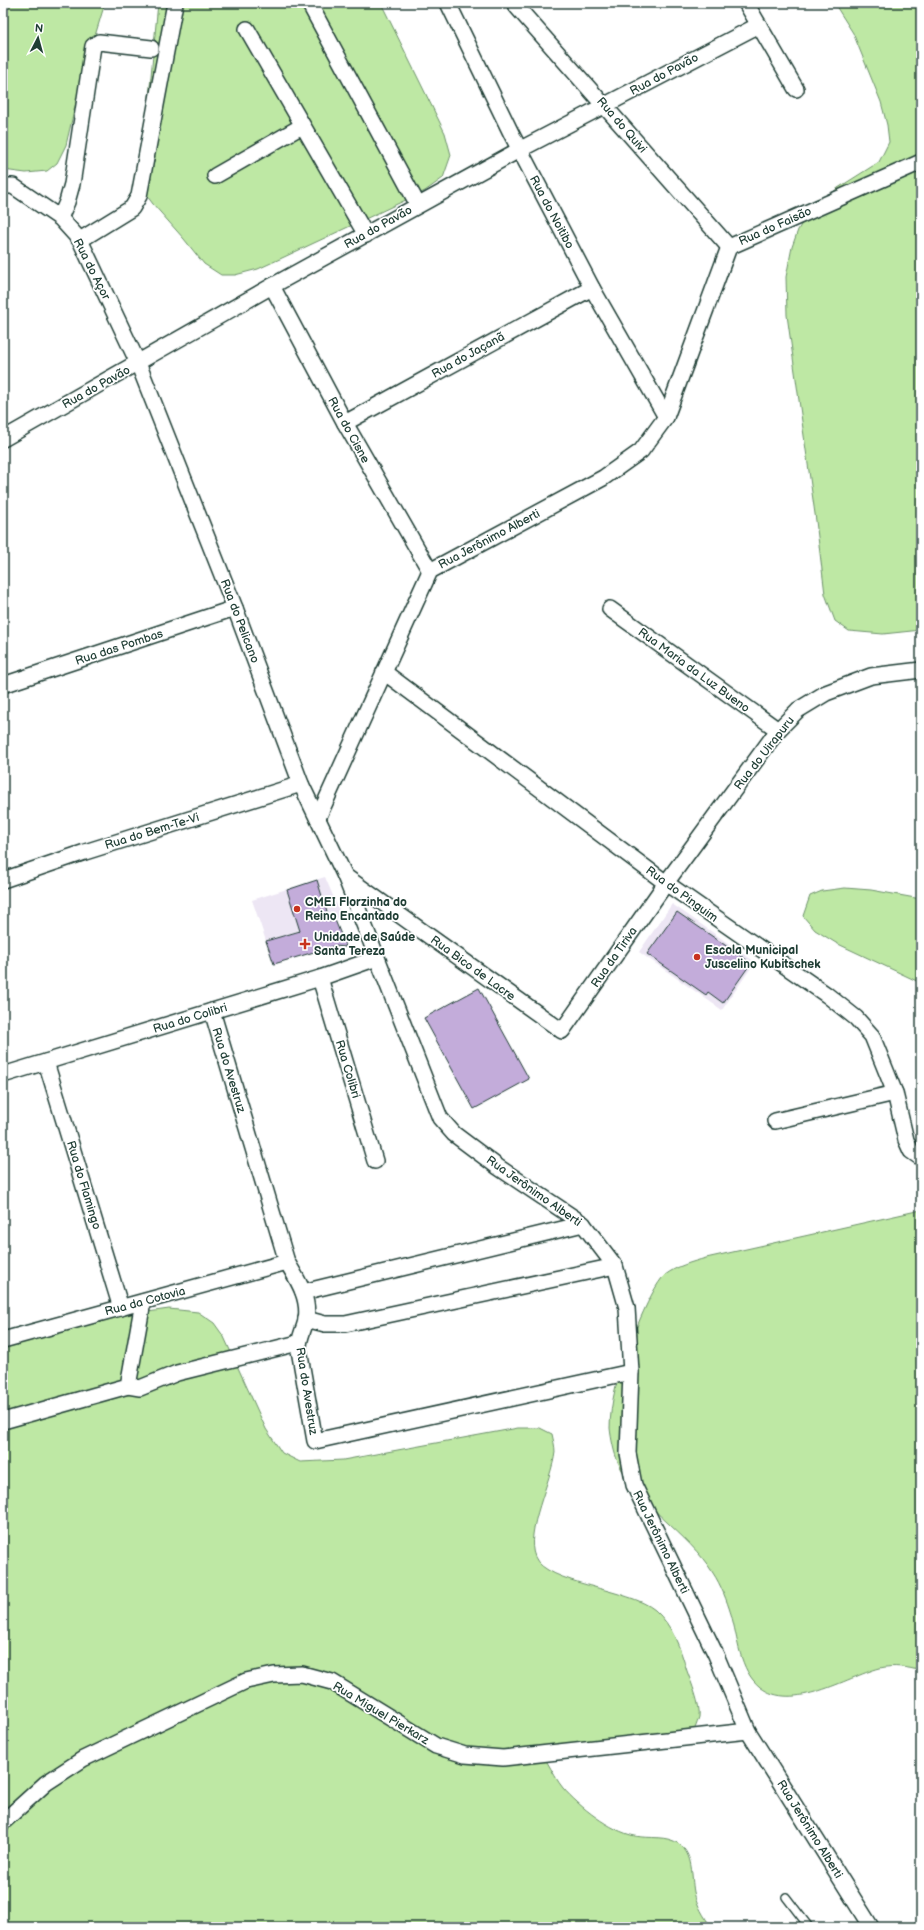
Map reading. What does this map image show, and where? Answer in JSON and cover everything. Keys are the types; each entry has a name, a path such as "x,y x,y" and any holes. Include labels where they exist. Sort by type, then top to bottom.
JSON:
{"street":[{"path":"80,240 132,208 139,196 174,3"},
{"path":"309,3 418,205"},
{"name":"Rua do Noitibo","path":"448,3 520,150 592,288 666,416"},
{"name":"Rua do Quivi","path":"516,3 517,7 729,247"},
{"path":"746,3 796,89"},
{"name":"Rua do Pavão","path":"3,439 418,205 759,25"},
{"path":"247,29 366,234"},
{"path":"60,218 67,202 72,184 93,46 98,42 151,48"},
{"path":"215,176 302,126"},
{"name":"Rua do Faisão","path":"666,416 729,247 921,162"},
{"name":"Rua do Açor","path":"3,186 13,186 60,218 80,240 138,363"},
{"name":"Rua do Cisne","path":"272,286 345,423 430,572"},
{"name":"Rua do Jaçanã","path":"345,423 592,288"},
{"name":"Rua do Pelicano","path":"138,363 236,608 301,784 344,876"},
{"name":"Rua Jerônimo Alberti","path":"318,818 430,572 603,478 641,451 666,416"},
{"name":"Rua das Pombas","path":"3,685 236,608"},
{"name":"Rua Maria da Luz Bueno","path":"610,608 778,730"},
{"name":"Rua do Uirapuru","path":"666,883 778,730 798,710 826,693 871,676 921,670"},
{"name":"Rua do Pinguim","path":"384,672 666,883 827,995 856,1018 872,1036 895,1093 906,1140 911,1151 921,1158"},
{"name":"Rua do Bem-Te-Vi","path":"3,880 85,852 301,784"},
{"name":"Rua Jerônimo Alberti","path":"344,876 440,1118 454,1134 498,1167 584,1224 615,1266 627,1308 631,1372 628,1453 634,1486 716,1655 748,1731 871,1927"},
{"name":"Rua Bico de Lacre","path":"344,876 562,1031"},
{"name":"Rua da Tiriva","path":"562,1031 666,883"},
{"name":"Rua do Colibri","path":"3,1075 320,978 377,958"},
{"name":"Rua Colibri","path":"320,978 375,1161"},
{"name":"Rua do Avestruz","path":"212,1011 287,1262 303,1292 307,1308 306,1319 298,1343 315,1441 631,1372"},
{"name":"Rua do Flamingo","path":"46,1062 121,1308"},
{"path":"775,1121 895,1093"},
{"path":"303,1292 584,1224"},
{"name":"Rua da Cotovia","path":"3,1340 287,1262"},
{"path":"306,1319 325,1324 345,1324 615,1266"},
{"path":"128,1386 143,1302"},
{"path":"3,1421 128,1386 140,1388 177,1373 298,1343"},
{"name":"Rua Miguel Pierkarz","path":"3,1822 46,1783 83,1759 246,1681 274,1674 302,1674 332,1682 436,1746 465,1755 503,1758 748,1731"}],"lane":[{"path":"786,1897 809,1927"}],"shaded area":[{"name":"CMEI Florzinha do Reino Encantado","path":"325,877 342,917 266,941 252,900"},
{"name":"Escola Municipal Juscelino Kubitschek","path":"672,904 755,962 722,1010 639,952"}],"green space":[{"path":"3,3 105,3 80,85 66,145 57,163 47,171 26,173 3,170"},
{"path":"158,3 381,3 445,133 451,155 443,178 425,191 258,269 235,275 221,275 204,264 147,196 142,170"},
{"path":"834,3 921,3 921,630 883,634 849,631 835,621 825,594 787,315 786,277 792,247 798,230 809,211 838,188 879,162 889,142 887,125 881,102 853,33"},
{"path":"845,888 871,890 921,899 921,983 836,943 815,930 803,916 810,896 822,891"},
{"path":"921,1210 921,1671 911,1668 885,1667 866,1672 820,1691 804,1695 788,1696 773,1694 760,1687 753,1680 743,1663 728,1604 713,1573 703,1558 638,1493 618,1462 613,1445 610,1419 618,1380 636,1329 651,1295 665,1275 674,1269 706,1258"},
{"path":"169,1309 198,1312 214,1323 224,1337 266,1429 282,1453 300,1462 343,1460 518,1428 540,1428 552,1434 555,1452 533,1534 535,1557 542,1566 555,1574 627,1597 643,1603 655,1610 667,1623 682,1654 699,1707 699,1717 691,1737 559,1753 547,1762 561,1785 570,1795 578,1803 606,1824 635,1836 669,1839 679,1844 684,1849 690,1860 694,1892 697,1902 711,1927 3,1927 3,1344 98,1319"}],"building":[{"path":"317,880 330,922 335,920 346,947 334,946 274,964 266,941 300,931 287,890"},
{"name":"Escola Municipal Juscelino Kubitschek","path":"677,912 751,963 723,1003 708,992 706,995 647,954"},
{"path":"479,988 529,1079 474,1109 424,1018"}],"place":[{"name":"CMEI Florzinha do Reino Encantado","path":"297,909"},
{"name":"Unidade de Saúde Santa Tereza","path":"305,944"},
{"name":"Escola Municipal Juscelino Kubitschek","path":"697,957"}]}
